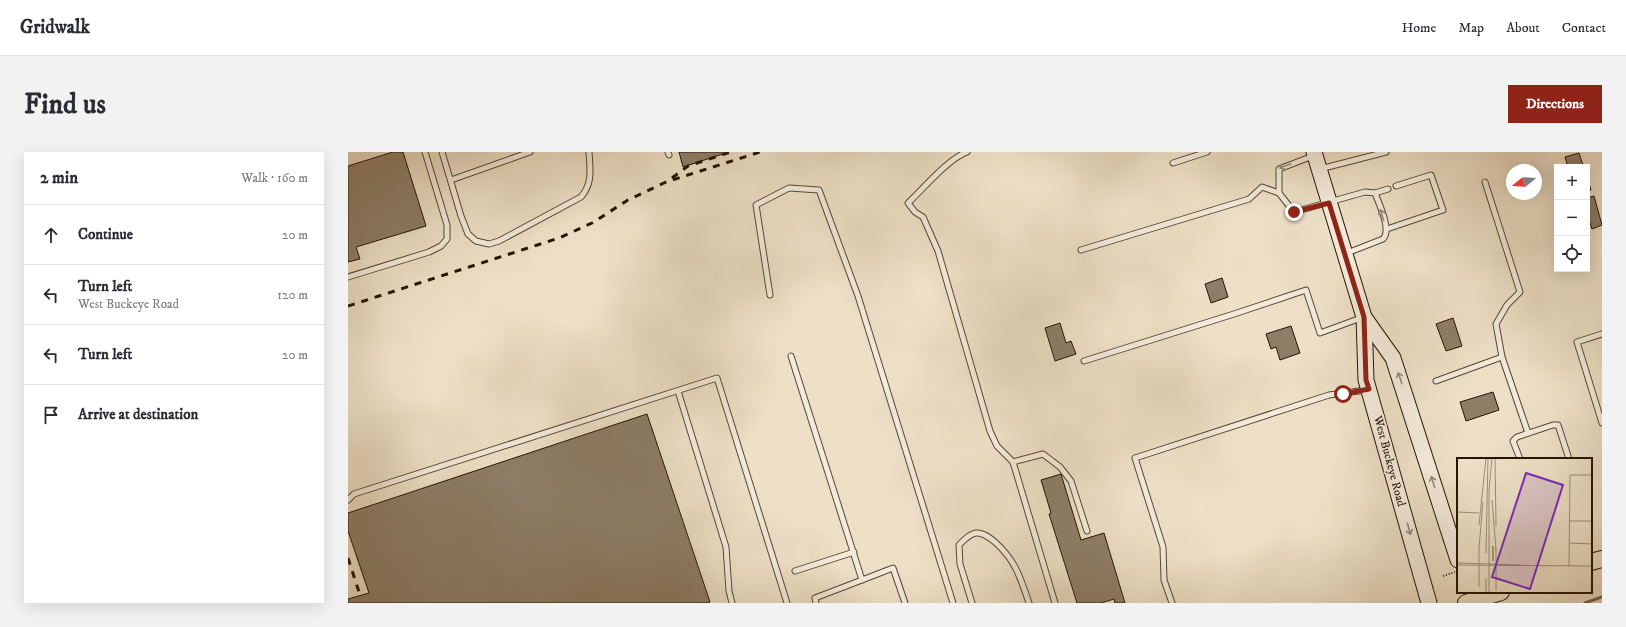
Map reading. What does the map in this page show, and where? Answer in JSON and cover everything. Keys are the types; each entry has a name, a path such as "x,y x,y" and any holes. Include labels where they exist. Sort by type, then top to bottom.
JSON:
{"main road":[{"name":"West Buckeye Road","path":"1316,159 1364,317 1366,380 1429,603"},
{"name":"West Buckeye Road","path":"1364,317 1393,358 1456,566"},
{"path":"1592,562 1602,559"},
{"path":"1469,600 1497,593"}],"lane":[{"path":"348,277 429,252 441,246 447,239 447,225 425,152"},
{"path":"442,152 461,216 468,234 476,241 489,244 499,241 582,197 588,189 590,173 589,152"},
{"path":"451,180 530,152"},
{"path":"967,152 961,154 945,166 908,204 915,212 923,217 938,251 990,431 997,446 1012,462 1055,603"},
{"path":"1173,163 1207,152"},
{"path":"1279,193 1279,169 1316,159 1386,152"},
{"path":"1387,229 1443,210 1431,175 1396,186"},
{"path":"1485,182 1520,292 1507,305 1496,324 1502,357 1528,433"},
{"path":"770,294 756,205 789,188 819,190 858,296 953,603"},
{"path":"1081,250 1249,199 1262,188 1279,193 1294,212 1365,192 1375,193 1388,189"},
{"path":"1345,253 1383,239 1386,236 1387,229 1375,193"},
{"path":"1084,361 1306,290 1320,333 1364,317"},
{"path":"1602,334 1577,342 1602,423"},
{"path":"791,356 862,580"},
{"path":"1436,382 1502,357"},
{"path":"348,500 354,494 717,378 787,603"},
{"path":"1172,603 1164,580 1164,547 1135,458 1329,395 1369,389"},
{"path":"678,391 726,547 729,591 732,603"},
{"path":"1520,458 1513,441 1517,437 1553,425 1558,425 1569,458"},
{"path":"1012,462 1042,454 1060,466 1071,481 1087,531"},
{"path":"972,603 960,564 959,545 969,535 978,532 988,536 1008,555 1019,573 1029,603"},
{"path":"795,571 854,552"},
{"path":"816,603 815,598 893,568 905,603"}],"path":[{"path":"1443,576 1456,566"}],"building":[{"path":"393,152 403,152 426,226 356,247 360,259 348,262 348,166"},
{"path":"679,152 729,152 683,167"},
{"path":"1579,153 1583,164 1567,164 1565,157"},
{"path":"1594,196 1602,225 1592,229 1590,223 1590,197"},
{"path":"1222,278 1228,297 1211,303 1205,284"},
{"path":"1453,318 1462,346 1446,351 1436,324"},
{"path":"1060,323 1066,343 1071,341 1076,354 1055,361 1045,328"},
{"path":"1291,326 1300,353 1280,360 1276,347 1271,349 1266,334"},
{"path":"1493,392 1499,410 1466,421 1460,402"},
{"path":"647,414 710,602 348,603 348,599 369,593 348,531 348,513"},
{"path":"1061,474 1081,540 1104,533 1125,603 1115,603 1114,599 1101,603 1077,603 1049,514 1051,513 1041,480"}],"waterway":[{"path":"1585,603 1602,597"}],"railway":[{"path":"672,178 688,166 731,152"},
{"path":"348,306 559,238 592,223 628,200 666,182 760,152"},
{"path":"348,558 359,592"}],"route":[{"path":"1294,212 1329,203 1364,317 1366,380 1369,389 1343,394"}]}
